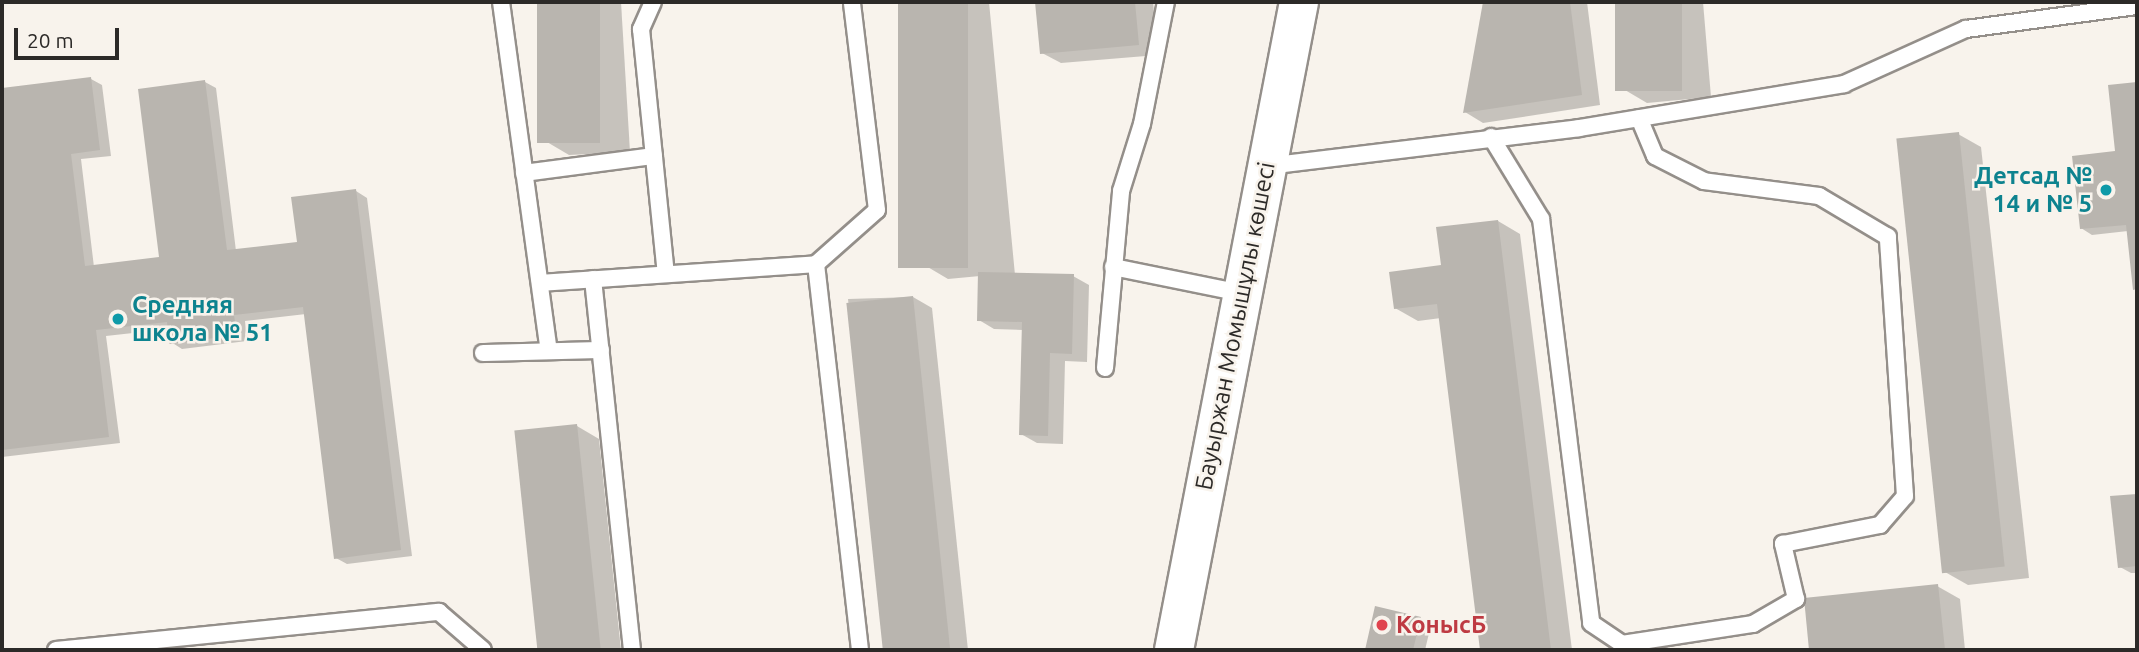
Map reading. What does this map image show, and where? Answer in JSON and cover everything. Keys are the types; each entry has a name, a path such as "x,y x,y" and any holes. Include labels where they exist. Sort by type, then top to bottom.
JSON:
{"street":[{"name":"Бауыржан Момышұлы көшесі","path":"1174,650 1299,2"}],"lane":[{"path":"501,2 549,351"},
{"path":"653,2 641,29 666,274"},
{"path":"540,283 816,264 877,211 852,2"},
{"path":"1105,368 1121,191 1142,124 1166,2"},
{"path":"1266,166 1639,118 1844,84 1966,29 2137,5"},
{"path":"1491,137 1541,219 1591,624 1622,643 1753,624 1796,600 1783,544 1880,524 1905,496 1888,237 1819,196 1704,181 1655,156 1639,118"},
{"path":"524,173 654,156"},
{"path":"816,264 860,650"},
{"path":"1113,267 1241,293"},
{"path":"593,279 632,650"},
{"path":"483,353 601,350"},
{"path":"56,650 439,612 483,650"}],"building":[{"path":"537,2 600,2 600,143 537,143"},
{"path":"898,2 968,2 968,268 898,268"},
{"path":"1035,2 1135,2 1139,45 1040,54"},
{"path":"1483,2 1570,2 1582,95 1463,113"},
{"path":"1615,2 1682,2 1682,91 1615,91"},
{"name":"Средняя школа № 51","path":"91,77 100,150 71,154 85,266 159,257 138,89 205,80 227,250 297,242 291,197 356,189 401,550 334,559 303,307 234,315 237,335 169,344 167,322 96,330 109,437 2,450 2,88"},
{"name":"Детсад № 14 и № 5","path":"2137,82 2137,289 2133,290 2126,225 2080,229 2072,156 2115,151 2108,85"},
{"path":"1959,132 2005,567 1942,573 1896,139"},
{"path":"1498,220 1551,650 1480,650 1437,304 1394,309 1389,272 1441,265 1436,227"},
{"path":"978,272 1074,274 1072,354 1050,353 1048,436 1019,435 1022,322 977,321"},
{"path":"913,296 950,650 883,650 846,303"},
{"path":"577,424 601,650 537,650 514,431"},
{"path":"2137,494 2137,566 2118,568 2110,496"},
{"path":"1938,584 1945,650 1809,650 1804,598"},
{"path":"1375,606 1421,617 1413,650 1365,650"}],"place":[{"name":"Детсад № 14 и № 5","path":"2106,190"},
{"name":"Средняя школа № 51","path":"118,319"},
{"name":"КонысБ","path":"1382,625"}]}
